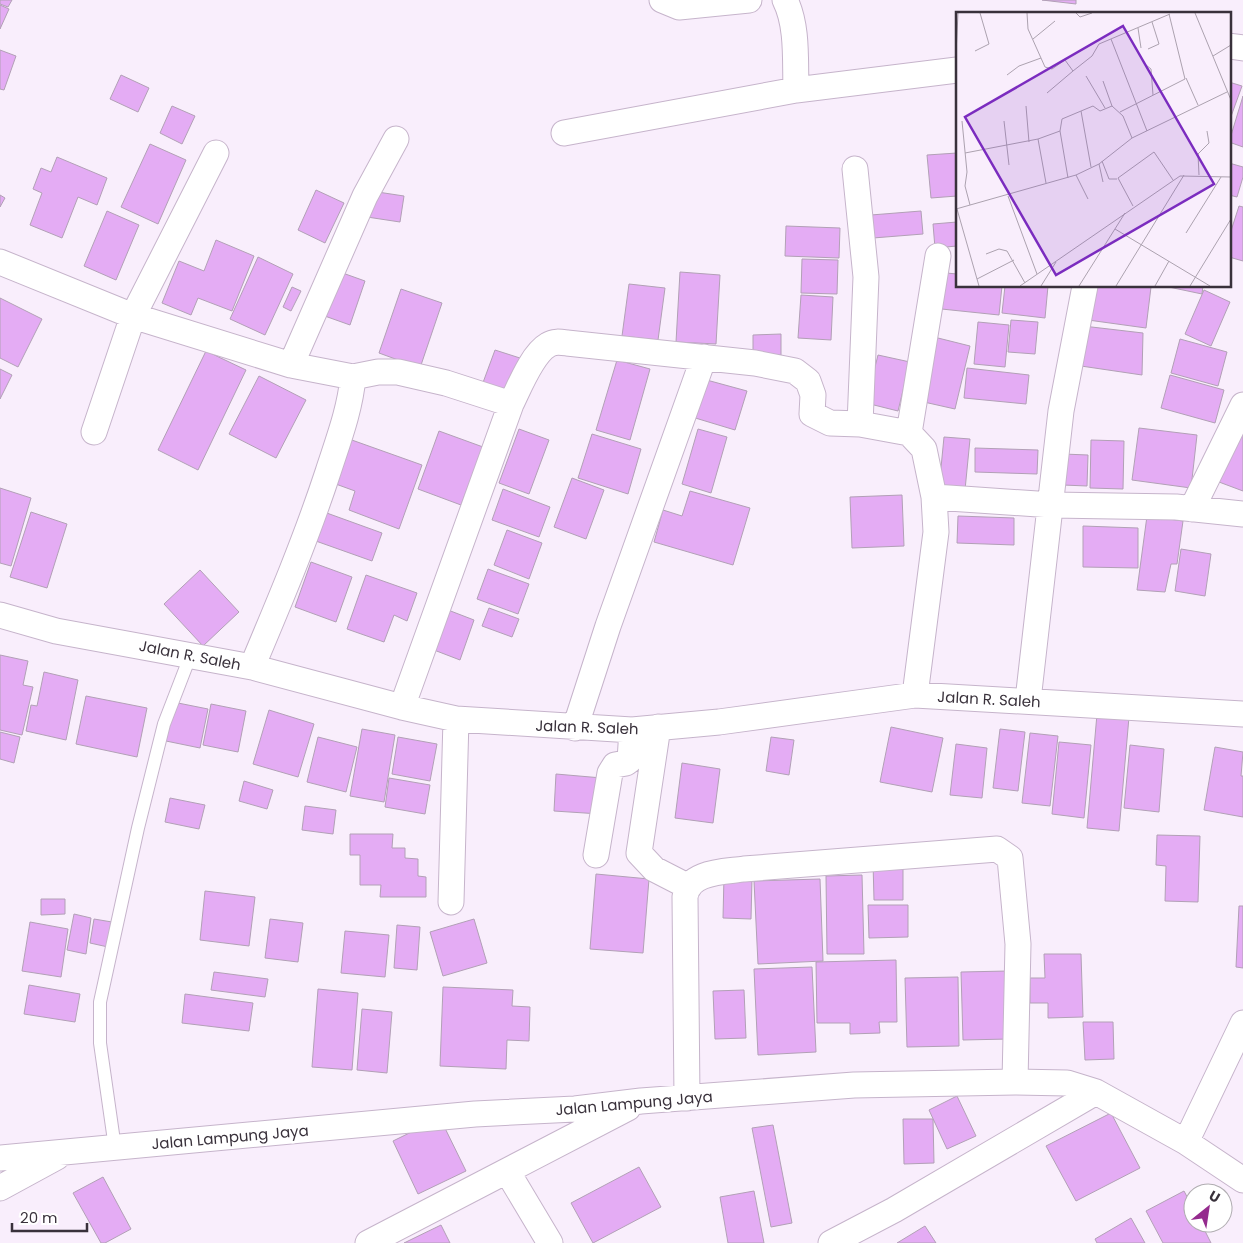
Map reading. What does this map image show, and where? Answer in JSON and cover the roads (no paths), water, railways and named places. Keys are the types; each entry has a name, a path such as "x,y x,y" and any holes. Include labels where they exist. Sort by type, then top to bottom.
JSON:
{"street":[{"path":"662,0 680,7 749,0"},
{"path":"785,0 790,11 794,35 796,90"},
{"path":"1230,46 1243,48"},
{"path":"564,133 796,90 956,70"},
{"path":"291,365 365,196 396,139"},
{"path":"94,432 133,316 216,152"},
{"path":"856,169 866,277 860,424"},
{"path":"909,433 938,256"},
{"path":"0,262 133,316 291,365 353,377 378,372 398,372 446,383 512,404"},
{"path":"1028,700 1052,505 1061,411 1085,288"},
{"path":"402,707 512,404 537,356 549,344 555,342 755,363 795,372 808,381 813,395 812,414 830,423 860,424 909,433 924,450 934,497 936,532 915,695"},
{"path":"575,728 611,617 704,357"},
{"path":"252,667 295,564 320,496 343,427 351,398 353,377"},
{"path":"1192,509 1243,405"},
{"path":"934,497 1052,505 1192,509 1243,514"},
{"name":"Jalan R. Saleh","path":"0,614 56,631 191,654 252,667 402,707 456,719 575,728 632,730 915,695 1028,700 1243,714"},
{"path":"452,902 456,719"},
{"path":"658,728 639,853 654,869 689,887"},
{"path":"596,855 610,774 616,765 630,760 632,730"},
{"path":"686,1098 685,905 686,893 689,887 705,876 744,869 997,849 1006,853 1011,860 1013,870 1018,944 1015,1082"},
{"path":"1186,1142 1243,1023"},
{"name":"Jalan Lampung Jaya","path":"0,1158 475,1114 575,1109 641,1101 854,1085 1015,1082 1067,1083 1096,1092 1119,1102 1186,1142 1243,1180"},
{"path":"831,1243 894,1210 1096,1092"},
{"path":"368,1243 641,1101"},
{"path":"0,1188 64,1153"},
{"path":"507,1171 550,1243"}],"lane":[{"path":"115,1148 100,1043 100,1002 138,828 164,724 191,654"}]}
